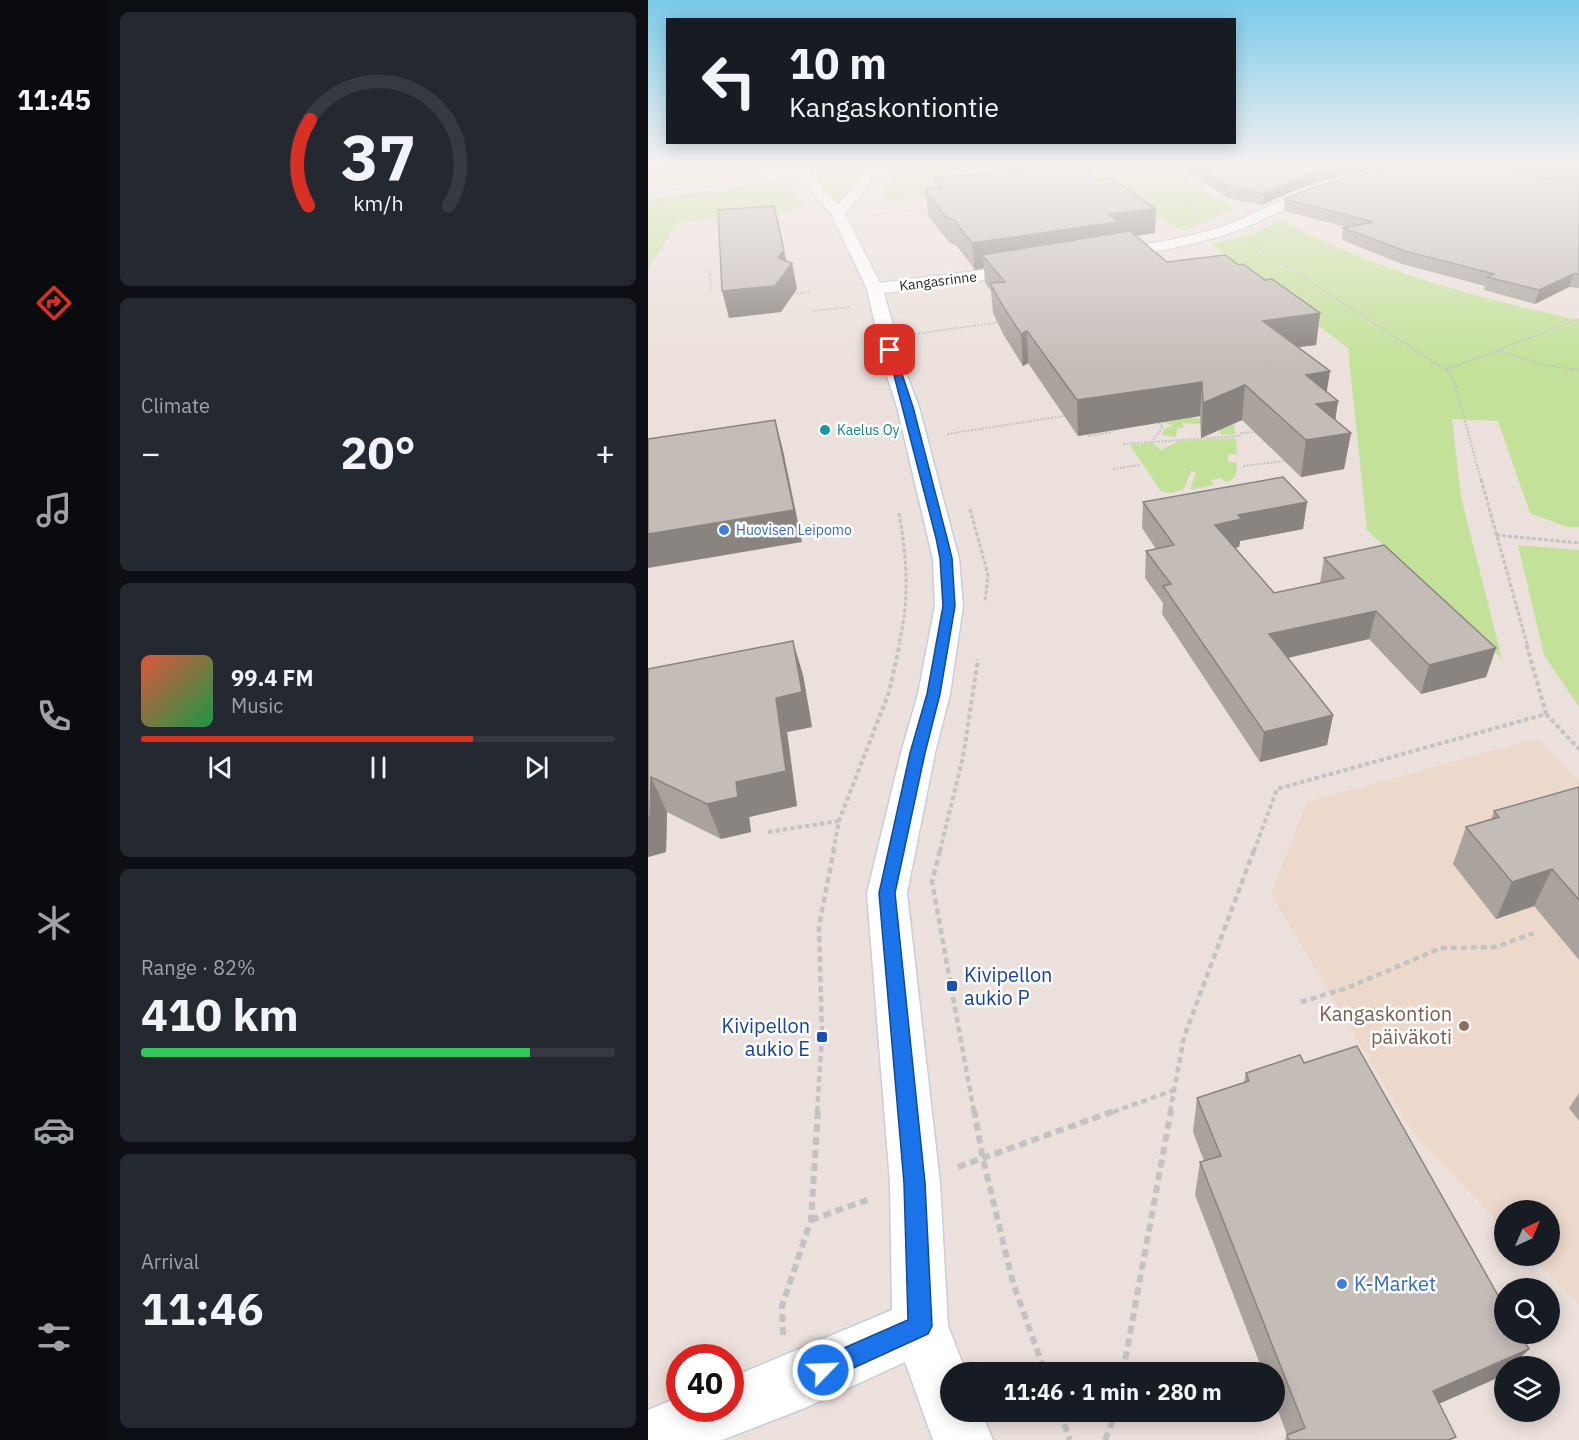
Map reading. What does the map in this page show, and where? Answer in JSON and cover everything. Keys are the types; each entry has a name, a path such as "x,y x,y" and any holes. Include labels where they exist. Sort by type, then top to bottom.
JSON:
{"street":[{"path":"845,231 870,295 942,538 948,587 949,606 934,694 918,753 887,893 915,1183 920,1326 940,1378"},
{"path":"1093,259 1217,231"},
{"name":"Kangasrinne","path":"870,295 1049,266"},
{"path":"744,1402 784,1387 920,1326"},
{"path":"648,1440 694,1422"},
{"path":"956,1422 963,1440"}],"path":[{"path":"1230,231 1384,328 1446,370 1454,381 1546,714 1579,749"},
{"path":"705,271 710,273 711,290"},
{"path":"786,294 810,292"},
{"path":"870,295 915,334 918,344"},
{"path":"1446,370 1579,319"},
{"path":"915,334 1008,321"},
{"path":"1498,351 1546,365 1579,370"},
{"path":"946,434 1065,417 1075,413"},
{"path":"1153,441 1163,427 1159,423 1163,418"},
{"path":"943,424 949,445"},
{"path":"1123,444 1240,435 1269,430"},
{"path":"1088,436 1113,432"},
{"path":"1243,466 1285,461"},
{"path":"1113,469 1139,465"},
{"path":"966,499 988,575 984,608"},
{"path":"784,1387 782,1306 811,1220 822,1037 819,925 839,821 889,692 907,609 906,556 898,510"},
{"path":"1496,535 1579,543"},
{"path":"979,653 963,757 932,882 983,1159 1013,1283 1041,1362"},
{"path":"1125,1362 1184,1037 1277,789 1546,714"},
{"path":"768,832 839,821"},
{"path":"1301,1002 1347,988 1441,948 1495,947 1534,933"},
{"path":"811,1220 1174,1090"},
{"path":"1063,1422 1070,1440"},
{"path":"1105,1440 1112,1422"}],"shaded area":[{"name":"Kangaskontion päiväkoti","path":"1538,738 1579,780 1579,1305 1560,1286 1560,1278 1553,1278 1541,1266 1560,1266 1560,1200 1494,1200 1494,1218 1414,1135 1271,894 1307,802"}],"green space":[{"path":"648,231 672,231 648,269"},
{"path":"1259,231 1303,231 1389,268 1463,292 1579,320 1579,527 1567,527 1530,513 1498,421 1452,419 1461,497 1502,659 1367,530 1348,348 1211,244"},
{"path":"1183,417 1234,422 1235,434 1222,435 1219,432 1221,429 1213,425 1182,423 1184,427 1177,429 1176,437 1161,435 1165,429 1173,425 1163,423 1165,420"},
{"path":"1236,439 1237,454 1228,454 1228,462 1237,463 1237,467 1232,480 1226,482 1221,478 1210,480 1214,485 1190,490 1196,472 1191,471 1184,489 1171,493 1161,491 1130,445 1152,443 1161,450 1179,441"},
{"path":"1518,545 1579,550 1579,707 1544,655"}],"building":[{"path":"719,231 780,231 784,250 778,258 792,263 775,286 722,291"},
{"path":"963,231 1054,231 972,243"},
{"path":"1130,231 1167,262 1225,255 1239,265 1243,264 1265,280 1272,279 1320,313 1263,321 1330,371 1306,375 1338,401 1316,404 1351,433 1306,440 1245,385 1203,403 1202,382 1077,400 1027,331 1021,334 990,283 1005,282 982,255"},
{"path":"1352,231 1579,231 1579,274 1573,274 1539,290 1487,277 1494,274 1405,251"},
{"path":"775,420 794,510 648,534 648,439"},
{"path":"1283,477 1307,502 1238,515 1242,519 1215,525 1274,593 1344,578 1324,558 1384,545 1496,648 1429,665 1376,611 1269,634 1333,715 1264,732 1163,586 1171,584 1146,551 1174,545 1143,502"},
{"path":"793,641 802,692 776,698 786,771 736,782 738,797 707,804 651,777 650,817 648,818 648,669"},
{"path":"1579,787 1579,900 1552,869 1512,882 1466,827 1499,817 1494,811"},
{"name":"K-Market","path":"1357,1046 1494,1288 1494,1344 1526,1344 1529,1349 1513,1356 1494,1356 1494,1364 1433,1391 1456,1437 1448,1440 1289,1440 1287,1435 1305,1428 1285,1377 1285,1362 1279,1362 1200,1162 1221,1156 1197,1098 1249,1081 1246,1073 1300,1055 1304,1063"}],"place":[{"name":"Kaelus Oy","path":"825,430"},
{"name":"Huovisen Leipomo","path":"724,530"},
{"name":"Kivipellon aukio P","path":"952,986"},
{"name":"Kangaskontion päiväkoti","path":"1464,1026"},
{"name":"Kivipellon aukio E","path":"822,1037"},
{"name":"K-Market","path":"1342,1284"}],"route":[{"path":"823,1370 920,1326 915,1183 887,893 918,753 934,694 949,606 946,558 942,538 908,407 890,350"}]}
